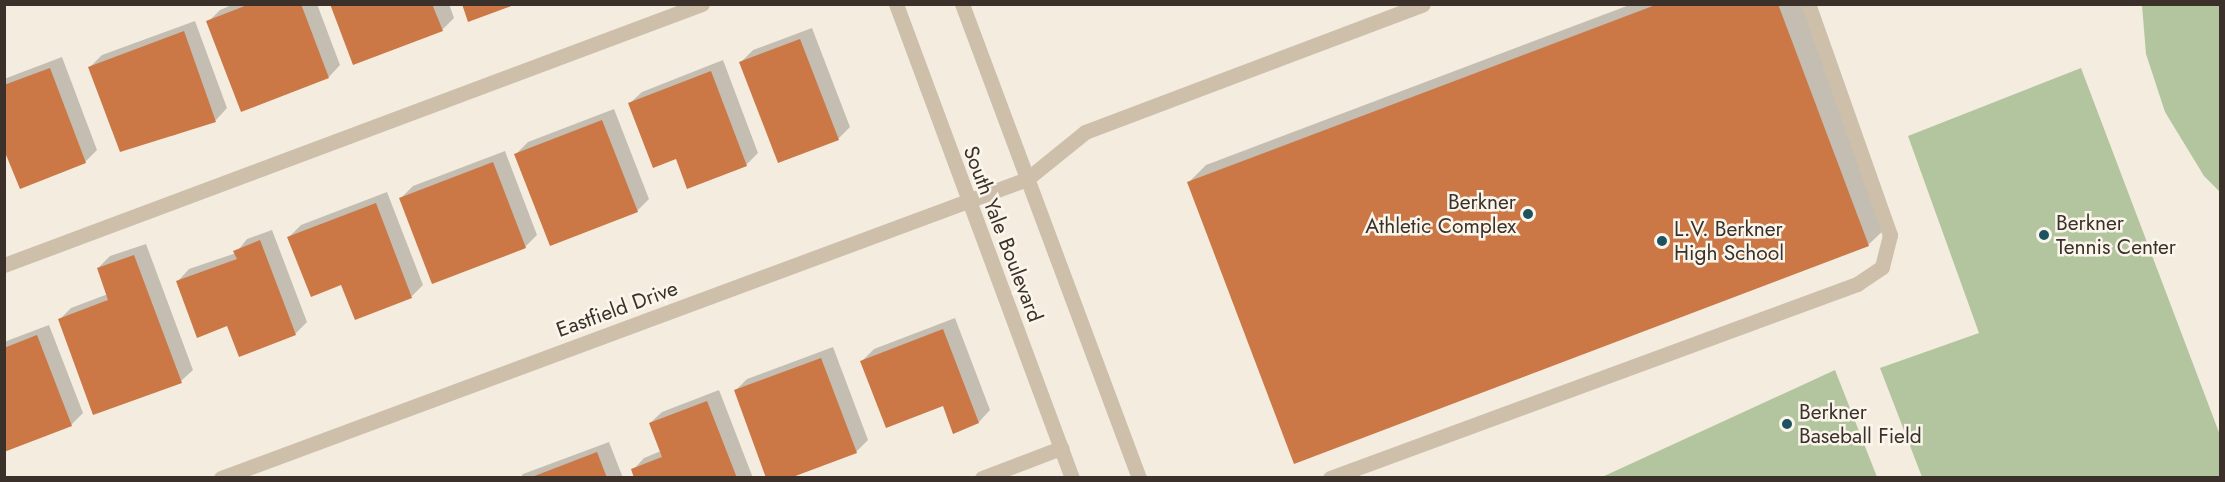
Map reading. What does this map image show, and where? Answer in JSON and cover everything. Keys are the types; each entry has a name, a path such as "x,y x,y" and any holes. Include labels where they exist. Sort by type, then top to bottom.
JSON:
{"street":[{"path":"4,265 702,4"},
{"name":"South Yale Boulevard","path":"896,4 1072,477"},
{"name":"South Yale Boulevard","path":"962,4 1139,477"},
{"name":"Eastfield Drive","path":"221,477 1027,179 1085,132 1423,4"},
{"path":"1330,477 1857,284 1882,267 1890,235 1808,4"},
{"path":"982,477 1061,448"}],"green space":[{"path":"2142,5 2220,5 2220,192 2204,176 2165,112 2146,54"},
{"name":"Berkner Tennis Center","path":"2081,68 2220,435 2220,477 1922,477 1880,368 1979,333 1908,136"},
{"name":"Berkner Baseball Field","path":"1835,370 1877,477 1602,477"}],"building":[{"path":"250,4 301,4 329,78 241,112 206,21"},
{"path":"330,4 432,4 443,31 353,65"},
{"path":"462,4 514,4 514,5 468,22"},
{"name":"Berkner Athletic Complex","path":"1658,4 1778,4 1869,246 1294,464 1187,182"},
{"path":"184,31 216,122 120,152 88,67"},
{"path":"800,39 839,140 778,163 739,62"},
{"path":"50,68 86,163 20,189 4,150 4,85"},
{"path":"711,71 747,166 687,189 676,159 653,168 628,103"},
{"path":"602,120 638,212 550,246 514,154"},
{"path":"493,162 526,248 432,284 399,198"},
{"path":"376,203 412,298 355,320 341,285 311,297 287,237"},
{"path":"260,240 296,335 239,357 227,326 197,338 176,281 237,259 233,251"},
{"path":"134,255 182,383 93,415 58,319 108,300 97,268"},
{"path":"943,329 979,423 953,434 943,406 886,428 860,361"},
{"path":"37,335 72,426 4,452 4,348"},
{"path":"821,358 857,453 790,478 766,478 734,390"},
{"path":"707,401 737,478 634,478 631,469 662,457 649,423"},
{"path":"597,452 607,478 532,478 532,477"}],"place":[{"name":"Berkner Athletic Complex","path":"1528,214"},
{"name":"Berkner Tennis Center","path":"2044,235"},
{"name":"L.V. Berkner High School","path":"1662,241"},
{"name":"Berkner Baseball Field","path":"1787,424"}]}
